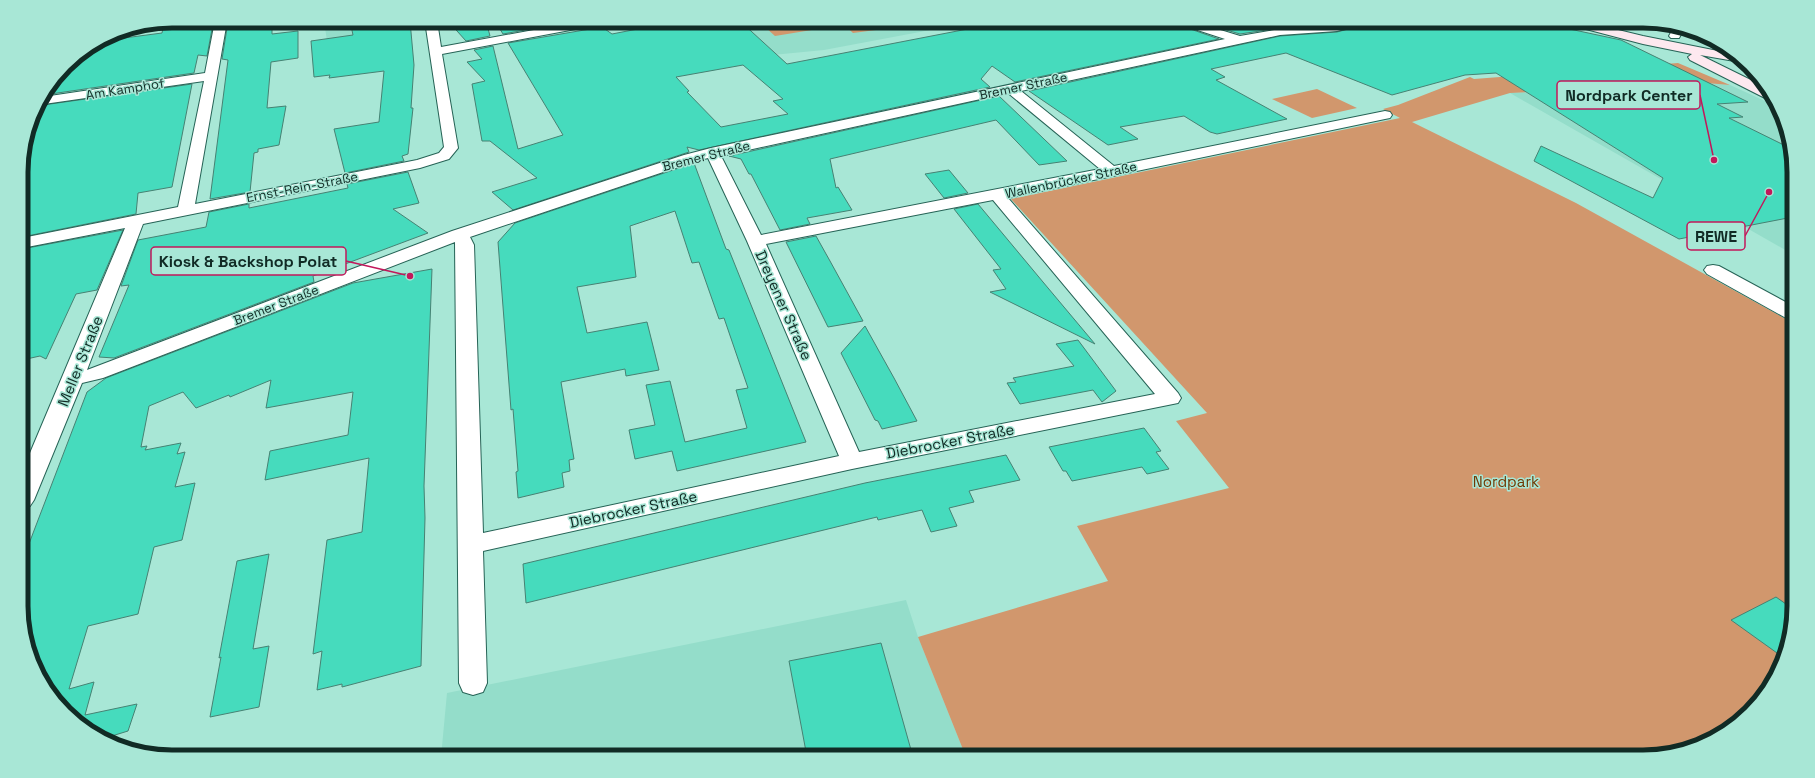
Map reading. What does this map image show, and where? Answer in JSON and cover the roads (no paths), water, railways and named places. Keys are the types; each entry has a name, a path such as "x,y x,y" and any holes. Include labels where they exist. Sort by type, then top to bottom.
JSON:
{"main road":[{"path":"1597,28 1730,57"},
{"path":"1658,29 1669,31"},
{"path":"1677,32 1683,48 1698,60 1763,92"},
{"path":"1748,73 1743,76 1747,82 1759,90"}],"street":[{"path":"186,209 220,28"},
{"name":"Ernst-Rein-Straße","path":"28,242 136,221 186,209 420,164 447,154 451,148 432,28"},
{"path":"437,51 564,28"},
{"path":"1202,28 1239,40"},
{"name":"Bremer Straße","path":"73,379 96,374 458,235 675,162 711,152 1239,40 1280,32 1337,28"},
{"name":"Am Kamphof","path":"47,101 210,76"},
{"path":"1011,89 1111,171"},
{"name":"Wallenbrücker Straße","path":"756,242 997,196 1384,115"},
{"name":"Dreyener Straße","path":"711,152 756,242 852,461"},
{"name":"Diebrocker Straße","path":"470,545 852,461 1170,398 997,196"},
{"name":"Meller Straße","path":"28,486 73,379 136,221"},
{"path":"458,235 462,238 465,245 473,683"},
{"path":"1713,270 1787,311"}],"place":[{"name":"Nordpark Center","path":"1714,160"},
{"name":"REWE","path":"1769,192"},
{"name":"Kiosk & Backshop Polat","path":"410,276"}],"park label":[{"name":"Nordpark","path":"1506,481"}]}
